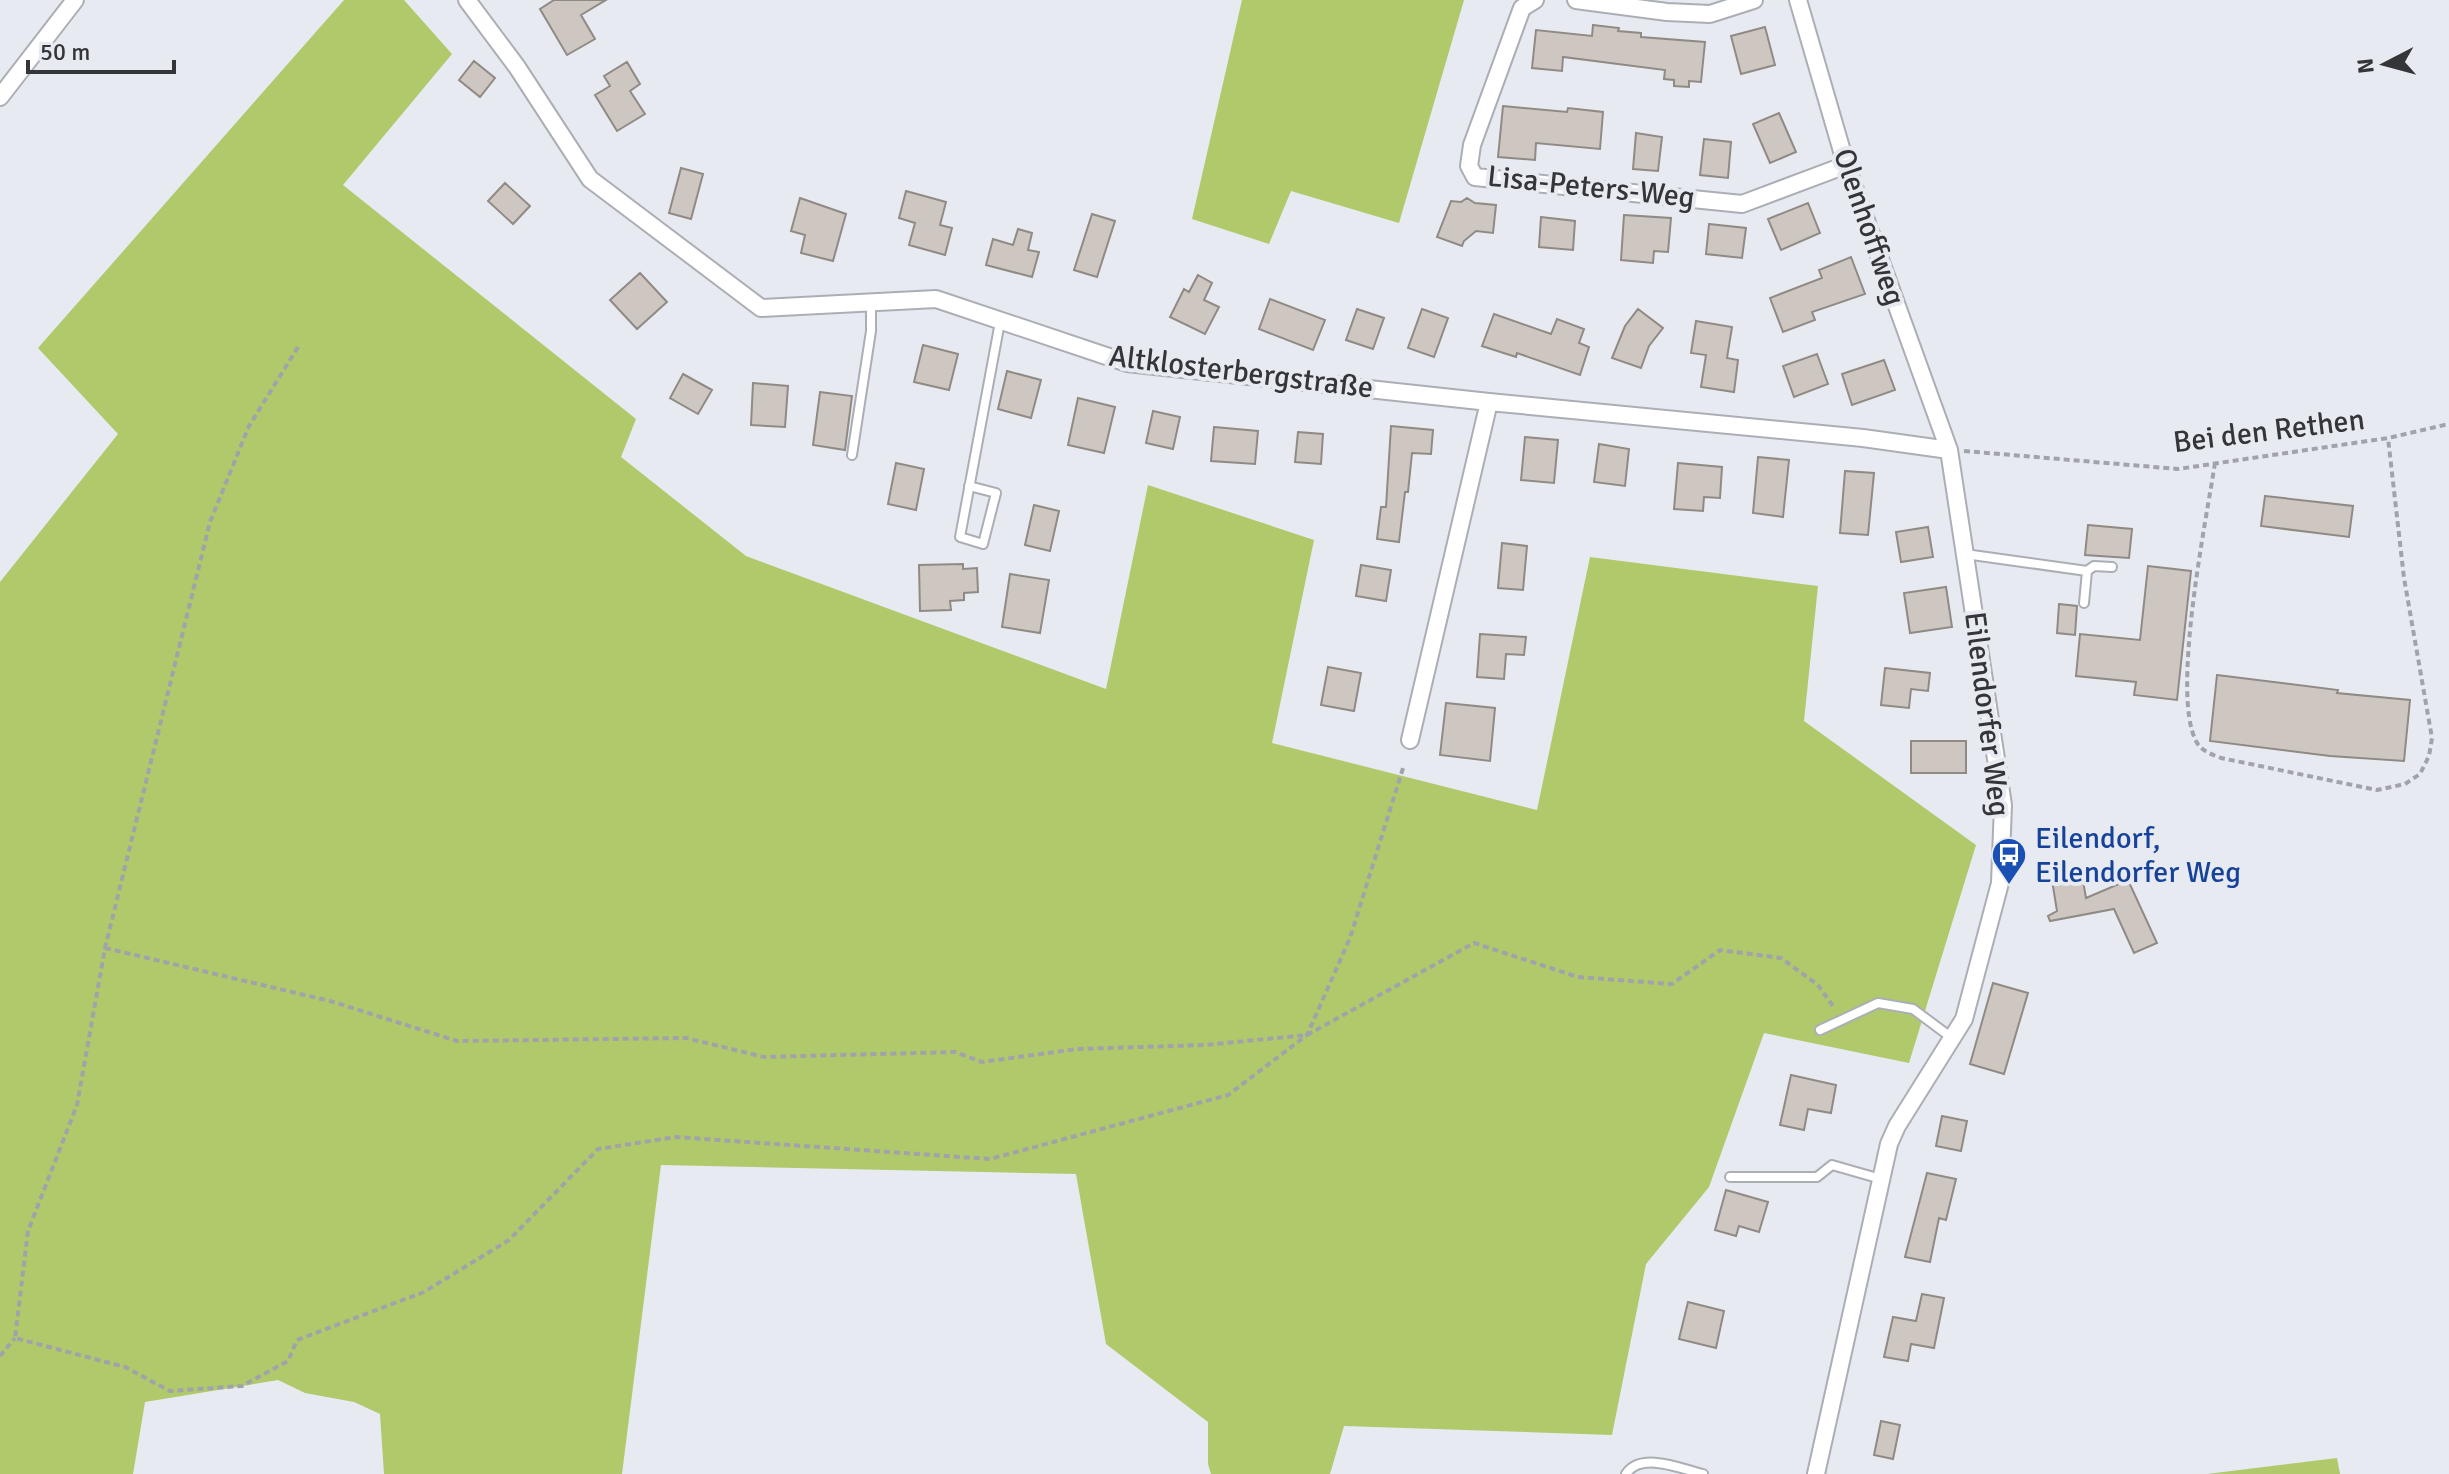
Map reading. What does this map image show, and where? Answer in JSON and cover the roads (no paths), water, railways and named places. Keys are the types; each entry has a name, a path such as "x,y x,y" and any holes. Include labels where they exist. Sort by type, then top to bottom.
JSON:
{"street":[{"path":"0,97 75,0"},
{"name":"Altklosterbergstraße","path":"467,0 517,67 590,179 761,308 936,299 1127,363 1863,438 1949,450"},
{"name":"Lisa-Peters-Weg","path":"1535,0 1522,8 1472,145 1469,166 1475,177 1742,204 1846,165"},
{"path":"1576,0 1667,12 1710,14 1754,0"},
{"name":"Olenhoffweg","path":"1798,0 1846,165 1949,450"},
{"path":"1410,740 1489,402"},
{"name":"Eilendorfer Weg","path":"1816,1474 1889,1144 1897,1126 1964,1019 2000,883 2003,805 1949,450"}],"lane":[{"path":"852,455 871,331 871,302"},
{"path":"969,486 996,493 983,544 960,537 969,486 1000,322"},
{"path":"1965,554 2087,571 2094,566 2112,567"},
{"path":"2084,603 2087,571"},
{"path":"1820,1030 1878,1003 1913,1009 1952,1038"},
{"path":"1730,1177 1817,1177 1832,1165 1881,1179"},
{"path":"1626,1474 1629,1469 1645,1461 1703,1474"}],"place":[{"name":"Eilendorf, Eilendorfer Weg","path":"2009,886"}]}
